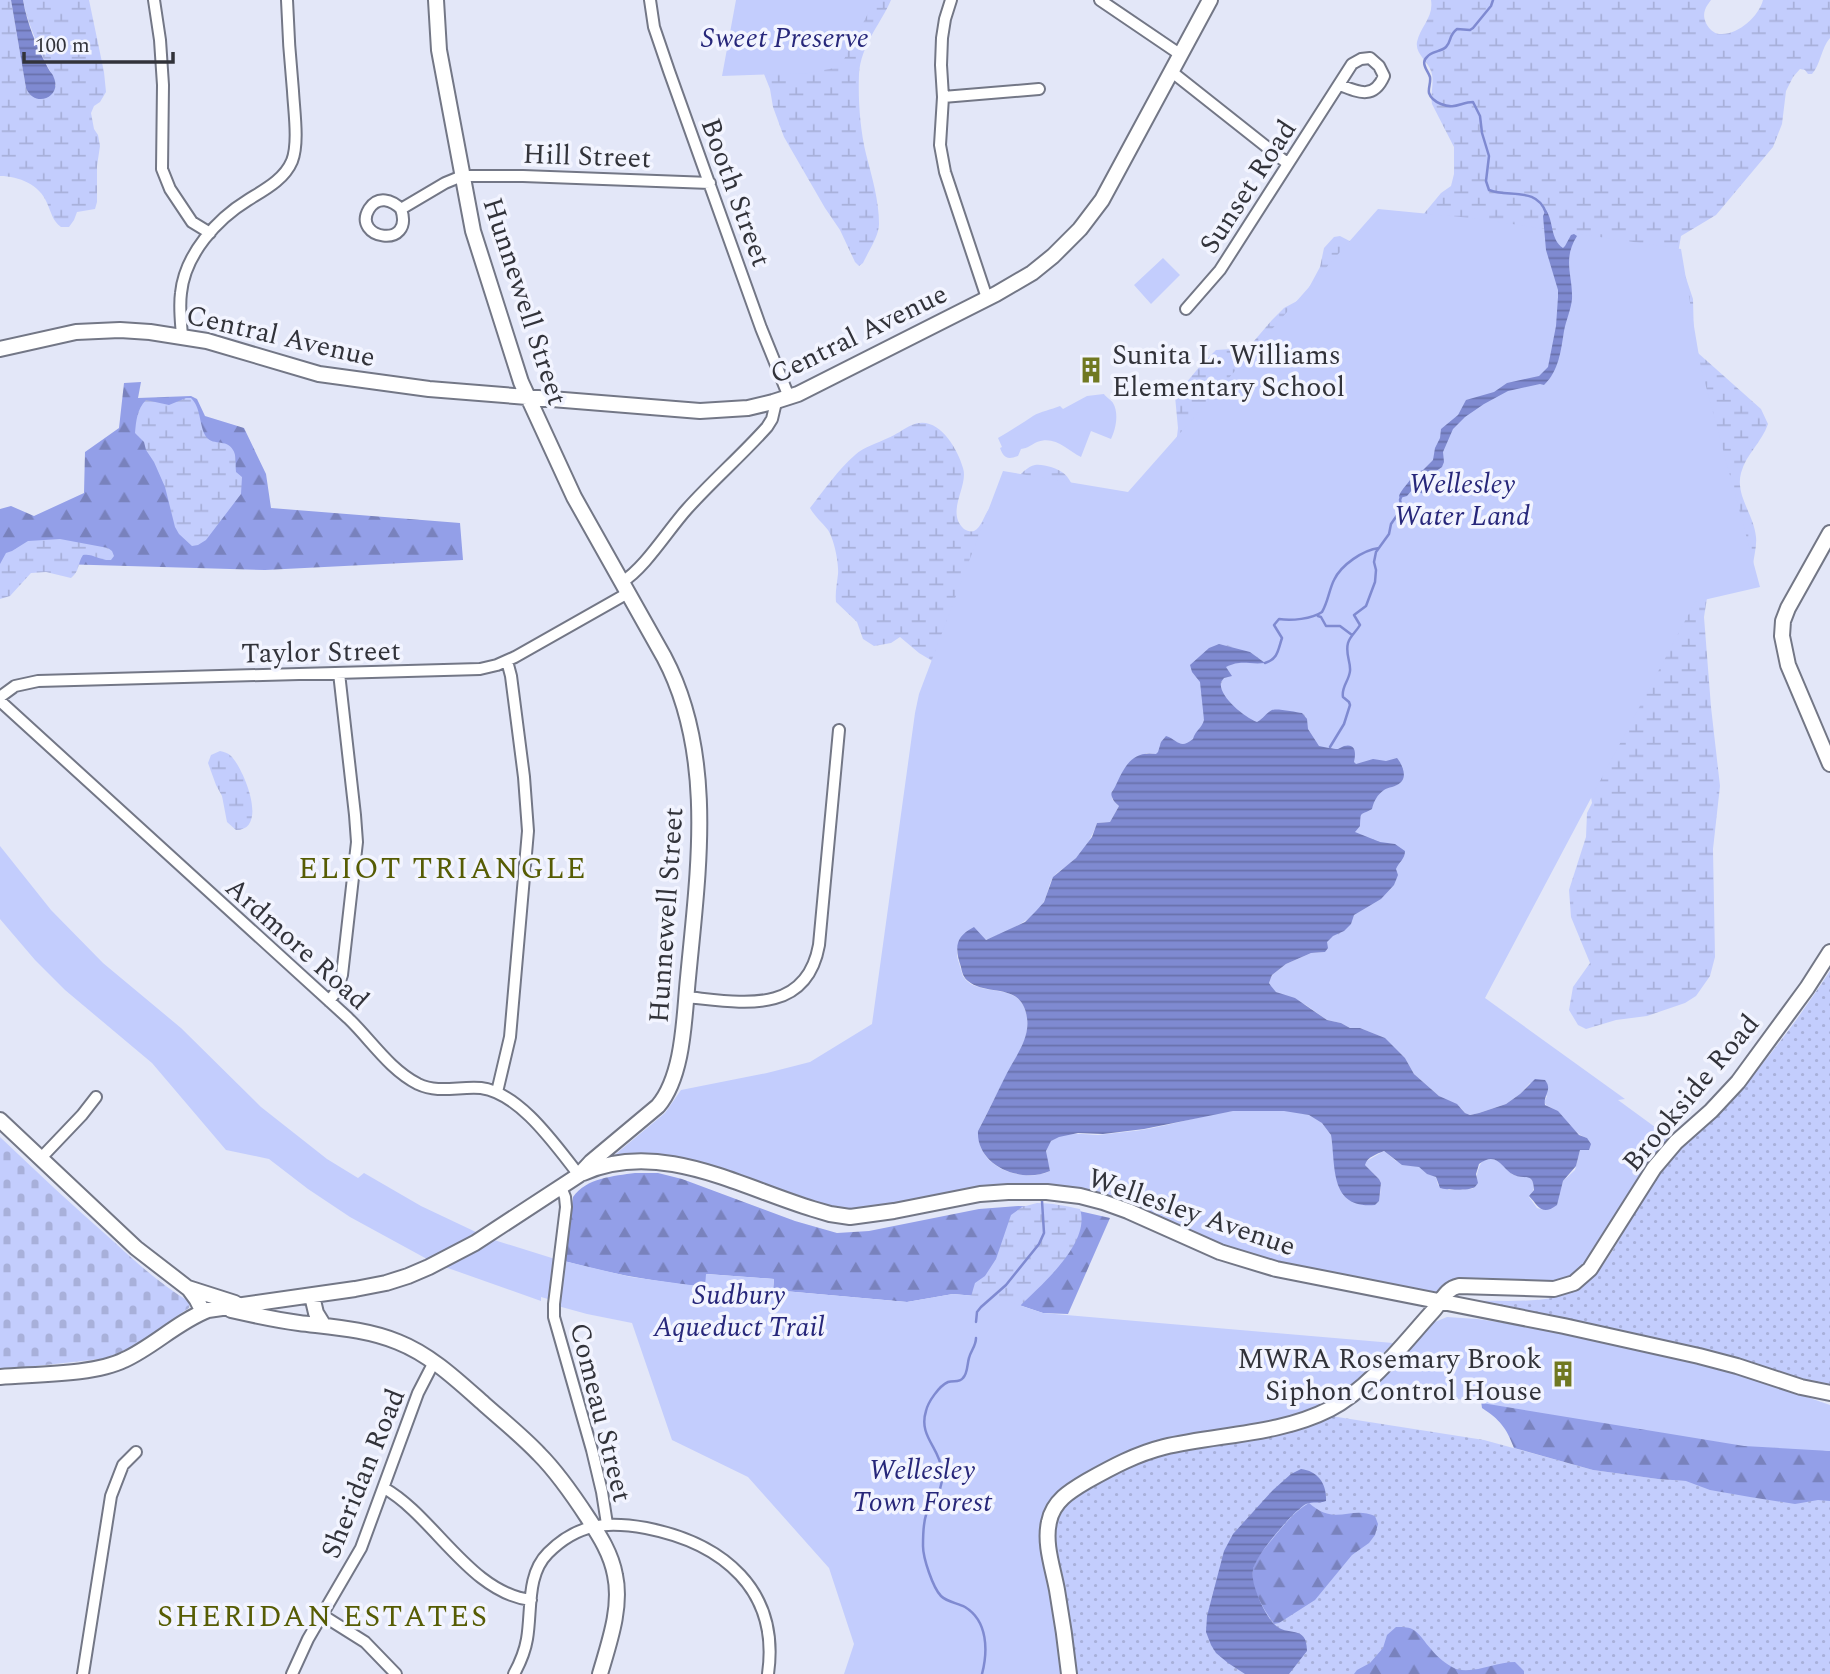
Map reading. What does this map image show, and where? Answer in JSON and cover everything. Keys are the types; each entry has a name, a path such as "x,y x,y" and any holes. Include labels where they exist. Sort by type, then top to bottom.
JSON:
{"main road":[{"name":"Hunnewell Street","path":"0,1377 92,1369 119,1363 203,1312 386,1283 429,1267 481,1239 579,1175 666,1096 676,1070 686,997 700,840 695,760 685,704 676,680 574,497 519,376 473,231 439,50 436,0"},
{"name":"Central Avenue","path":"0,349 76,332 150,331 207,341 318,374 429,389 700,411 742,409 782,399 819,384 987,298 1020,280 1062,248 1086,222 1105,194 1210,0"},
{"path":"1830,533 1788,608 1783,621 1782,636 1788,665 1830,764"},
{"name":"Brookside Road","path":"1069,1674 1048,1542 1049,1520 1058,1502 1072,1490 1115,1465 1144,1452 1288,1424 1328,1410 1364,1384 1441,1302 1474,1286 1554,1289 1570,1285 1587,1273 1654,1168 1676,1142 1738,1082 1830,952"},
{"path":"0,1120 139,1251 186,1287 203,1312"},
{"name":"Wellesley Avenue","path":"579,1175 619,1162 659,1162 703,1171 813,1209 850,1217 980,1194 1024,1191 1069,1194 1103,1202 1220,1252 1265,1266 1713,1359 1801,1387 1830,1393"},
{"path":"186,1287 240,1305"},
{"path":"305,1297 307,1324"},
{"path":"305,1297 324,1326"},
{"path":"219,1308 370,1334 414,1349 469,1390 540,1455 600,1525 616,1579 613,1623 600,1674"}],"street":[{"path":"154,0 162,73 162,169 170,189 192,222 209,233"},
{"path":"182,336 180,294 183,279 198,247 237,207 268,188 285,173 292,160 295,145 294,113 287,0"},
{"name":"Booth Street","path":"650,0 654,27 761,328 782,399"},
{"path":"951,0 942,38 943,97 940,145 945,172 987,298"},
{"path":"1100,0 1181,55"},
{"path":"1172,72 1287,163"},
{"name":"Sunset Road","path":"1186,309 1220,270 1340,85"},
{"path":"943,97 1039,89"},
{"path":"401,209 462,176"},
{"name":"Hill Street","path":"462,176 537,176 710,183"},
{"name":"Taylor Street","path":"0,699 15,686 38,681 472,670 506,661 625,588 630,577 699,495 767,428 782,399"},
{"path":"497,1092 510,1037 528,831 523,764 511,676 506,661"},
{"path":"329,1001 342,975 356,849 355,815 339,673"},
{"name":"Ardmore Road","path":"0,699 365,1034 394,1067 421,1085 444,1090 474,1088 497,1092 510,1099 528,1114 579,1175"},
{"path":"686,997 754,1003 772,999 796,987 813,966 819,945 839,730"},
{"path":"41,1158 96,1097"},
{"name":"Comeau Street","path":"562,1187 566,1207 554,1317 593,1450 602,1492 600,1525"},
{"name":"Sheridan Road","path":"292,1674 302,1650 361,1548 420,1388 434,1362"},
{"path":"83,1674 111,1496 123,1465 136,1452"},
{"path":"384,1488 403,1502 481,1577 510,1595 531,1600"},
{"path":"514,1674 526,1641 534,1576 546,1555 574,1533 600,1525 638,1527 682,1537 712,1551 733,1567 750,1588 765,1618 770,1649 768,1674"},
{"path":"322,1615 365,1642 396,1674"}],"green space":[{"path":"0,0 11,0 26,88 56,86 32,30 23,0 89,0 106,92 91,113 100,146 97,202 95,209 77,212 69,227 61,227 56,222 44,197 34,187 21,180 0,176"},
{"name":"Sweet Preserve","path":"736,0 875,0 840,67 808,73 722,76"},
{"path":"748,0 891,0 867,44 860,64 861,125 879,224 873,244 859,266 784,137 764,74"},
{"path":"1431,0 1711,0 1704,14 1706,22 1714,32 1722,34 1735,31 1747,23 1763,0 1830,0 1830,38 1812,74 1800,69 1793,77 1786,91 1782,124 1773,147 1716,215 1681,236 1677,259 1693,299 1694,339 1698,353 1761,409 1768,424 1743,466 1740,481 1755,529 1753,565 1707,598 1704,617 1720,786 1713,849 1715,957 1710,976 1696,996 1685,1003 1647,1016 1616,1020 1586,1029 1578,1025 1569,1010 1573,987 1590,963 1571,917 1569,890 1586,837 1591,797 1472,882 1293,961 1302,957 1404,858 934,662 900,637 891,643 874,646 863,639 857,622 836,602 838,569 834,545 828,530 810,508 858,452 921,423 930,424 945,434 960,460 964,475 957,515 959,522 968,531 977,529 989,509 1030,467 1043,465 1062,472 1073,487 1003,628 1176,445 1178,428 1175,396 1216,350 1248,348 1284,308 1299,300 1306,293 1320,267 1324,248 1334,237 1340,236 1367,250 1422,216 1441,193 1451,186 1454,147 1432,104 1432,75 1417,46 1429,17"},
{"name":"Wellesley Water Land","path":"1378,209 1471,218 1681,249 1701,368 1760,587 1695,602 1485,998 1625,1099 1618,1100 1670,1138 1637,1181 1593,1252 1571,1275 1558,1282 1451,1285 1438,1296 1267,1259 1042,1190 852,1217 696,1167 611,1158 665,1113 681,1090 810,1062 872,1024 919,694 1003,471 1128,492","holes":["1224,644 1255,655 1265,663 1236,662 1226,667 1230,678 1223,679 1220,688 1241,712 1257,722 1272,710 1298,712 1305,715 1308,729 1319,746 1334,749 1342,747 1356,764 1370,759 1394,757 1404,771 1402,782 1381,792 1374,806 1359,816 1360,825 1355,832 1380,842 1395,844 1397,874 1392,887 1381,899 1357,914 1344,932 1329,938 1325,952 1311,953 1286,964 1272,975 1269,983 1271,987 1276,992 1306,1005 1327,1020 1350,1028 1360,1028 1384,1038 1405,1058 1414,1074 1439,1096 1470,1115 1506,1104 1530,1083 1547,1096 1544,1102 1547,1106 1554,1109 1576,1132 1587,1138 1587,1150 1580,1150 1575,1170 1563,1181 1558,1197 1544,1210 1537,1208 1529,1197 1534,1187 1529,1177 1514,1175 1502,1163 1493,1159 1480,1164 1476,1186 1472,1189 1449,1190 1438,1185 1436,1177 1419,1167 1396,1161 1384,1151 1365,1162 1381,1183 1380,1195 1340,1190 1328,1129 1312,1116 1284,1111 1240,1110 1138,1130 1098,1135 1062,1135 1048,1144 1046,1155 1050,1171 1041,1174 1021,1175 1001,1169 981,1148 978,1131 1021,1049 1028,1025 1023,1005 1016,998 1008,993 978,987 963,976 957,956 960,941 967,931 981,935 985,940 989,939 1019,925 1038,910 1054,876 1082,852 1097,823 1110,822 1119,806 1112,799 1112,791 1146,753 1159,752 1161,742 1183,744 1191,741 1204,720 1200,682 1192,672 1205,654 1213,647"]},
{"path":"1163,258 1180,275 1151,304 1134,285"},
{"path":"141,382 138,398 191,396 197,399 205,416 244,428 266,474 271,508 460,523 463,560 265,570 25,563 0,584 0,509 11,506 34,516 84,493 85,452 119,428 124,383"},
{"path":"1104,394 1113,403 1116,411 1113,435 1111,439 1091,431 1081,457 1050,440 1021,449 1018,456 1009,458 1003,454 998,438 1033,416 1060,406 1063,409 1087,396"},
{"path":"191,398 197,406 208,439 227,444 233,450 236,472 242,477 241,494 206,540 192,546 175,527 165,487 144,442 135,433 139,411 146,400 169,405"},
{"path":"60,539 108,548 114,556 107,560 83,555 76,573 71,578 46,572 31,573 10,596 0,599 0,564 6,553 28,541"},
{"path":"220,751 230,755 236,763 251,798 251,820 246,827 236,830 227,822 222,796 208,763 211,755"},
{"path":"0,846 51,910 103,963 181,1028 261,1107 327,1159 358,1178 364,1173 421,1206 478,1233 427,1259 350,1217 269,1159 226,1150 152,1063 65,990 0,919"},
{"path":"1830,971 1830,1391 1714,1352 1476,1301 1557,1297 1570,1293 1592,1278 1612,1252 1655,1177 1682,1145 1727,1104 1752,1076"},
{"path":"0,1137 140,1265 190,1302 189,1308 146,1338 111,1356 0,1370"},
{"path":"635,1173 658,1173 682,1179 795,1221 837,1233 869,1231 979,1209 1018,1206 1066,1208 1110,1218 1068,1314 1043,1313 998,1298 953,1294 907,1302 773,1290 774,1279 707,1274 705,1287 634,1277 564,1261 573,1197 593,1182"},
{"path":"1037,1203 1080,1209 1081,1222 1072,1249 1052,1275 1020,1306 969,1303 975,1283 985,1276 996,1259 1011,1215 1022,1207"},
{"path":"494,1240 555,1259 548,1299 541,1297 541,1301 445,1267"},
{"name":"Wellesley Town Forest","path":"564,1261 631,1277 705,1287 706,1274 774,1279 773,1290 907,1302 953,1294 998,1298 1043,1313 1393,1343 1351,1386 1321,1406 1284,1418 1144,1446 1093,1470 1057,1494 1044,1513 1041,1538 1062,1674 844,1674 854,1644 829,1568 748,1477 672,1440 632,1323 558,1306"},
{"path":"1447,1317 1546,1329 1711,1366 1830,1405 1830,1451 1744,1446 1372,1385 1430,1324"},
{"path":"1481,1401 1830,1451 1830,1501 1795,1504 1750,1497 1710,1490 1686,1481 1593,1470 1514,1448 1505,1429 1482,1408"},
{"path":"1331,1416 1484,1440 1593,1470 1686,1481 1830,1451 1830,1674 1075,1674 1066,1603 1054,1541 1054,1526 1061,1509 1081,1493 1146,1459 1310,1425"},
{"path":"1309,1503 1327,1514 1366,1513 1375,1516 1378,1524 1375,1535 1352,1555 1315,1600 1274,1624 1255,1591 1252,1576 1254,1565 1282,1527"},
{"path":"1396,1627 1415,1631 1439,1658 1456,1669 1471,1670 1515,1662 1524,1674 1354,1674 1370,1663 1383,1648 1387,1635"}],"shaded area":[{"path":"11,0 23,0 33,35 54,77 54,91 46,98 35,98 26,88"},
{"path":"1546,210 1556,240 1563,248 1571,235 1577,236 1569,260 1571,303 1553,373 1544,385 1508,391 1465,417 1453,429 1443,452 1442,467 1432,474 1428,482 1428,486 1438,487 1437,490 1424,494 1412,490 1407,496 1400,498 1400,493 1413,474 1423,470 1433,460 1441,429 1458,415 1466,400 1494,392 1507,383 1539,376 1548,367 1556,326 1558,290 1546,250 1543,216"},
{"path":"1219,644 1250,652 1265,663 1241,663 1226,667 1232,676 1224,678 1221,688 1245,716 1257,722 1274,710 1302,713 1319,746 1338,749 1351,746 1356,764 1373,759 1386,761 1397,758 1404,777 1400,783 1386,789 1376,798 1372,809 1362,814 1360,826 1355,832 1380,842 1395,844 1405,851 1396,869 1398,875 1394,885 1381,899 1354,915 1351,924 1344,931 1327,942 1328,948 1325,952 1311,953 1286,964 1272,975 1269,983 1276,992 1295,998 1327,1020 1350,1028 1360,1028 1385,1038 1405,1058 1414,1074 1439,1096 1457,1104 1470,1115 1506,1104 1535,1079 1545,1080 1548,1090 1545,1105 1558,1111 1579,1135 1587,1138 1591,1144 1589,1150 1580,1150 1576,1166 1563,1181 1557,1205 1552,1208 1543,1210 1529,1196 1534,1190 1530,1179 1510,1173 1495,1160 1485,1160 1479,1164 1476,1174 1478,1183 1475,1187 1463,1190 1447,1189 1440,1188 1436,1177 1419,1167 1402,1165 1384,1151 1370,1158 1365,1165 1381,1183 1379,1201 1375,1205 1360,1204 1349,1200 1342,1193 1335,1172 1331,1135 1322,1123 1309,1115 1284,1111 1233,1111 1144,1129 1103,1134 1078,1133 1059,1137 1051,1141 1046,1151 1050,1171 1039,1174 1027,1175 1003,1169 984,1154 978,1131 1022,1047 1027,1018 1024,1006 1011,994 976,986 965,978 958,955 960,939 974,927 986,940 1025,922 1044,902 1053,877 1076,858 1092,837 1097,823 1110,822 1119,806 1111,795 1130,762 1140,755 1156,754 1166,736 1182,744 1193,739 1204,720 1200,682 1190,665 1209,648"},
{"path":"1301,1469 1312,1472 1320,1479 1325,1489 1326,1501 1306,1504 1293,1515 1260,1555 1255,1563 1253,1576 1259,1599 1270,1620 1279,1628 1304,1637 1307,1651 1289,1674 1245,1674 1216,1653 1206,1632 1207,1616 1224,1551 1233,1534 1273,1490"}],"waterway":[{"path":"1493,0 1473,28 1457,29 1446,47 1425,59 1424,64 1430,77 1429,93 1434,100 1446,106 1473,102 1480,116 1489,156 1486,181 1489,190 1529,196 1536,199 1546,213"},
{"path":"1330,747 1344,724 1350,705 1343,693 1350,671 1348,643 1360,625 1354,615 1366,606 1375,582 1376,552 1402,508 1401,497"},
{"path":"1265,663 1275,656 1282,638 1274,625 1279,619 1301,619 1322,612 1334,580 1342,569 1360,555 1379,548"},
{"path":"1318,616 1326,626 1340,626 1352,635"},
{"path":"976,1322 977,1312 981,1307 1006,1285 1039,1244 1044,1233 1042,1201"},
{"path":"976,1338 965,1376 941,1387 931,1399 926,1411 925,1428 938,1455 942,1478 940,1490 926,1515 923,1546 929,1573 938,1592 946,1600 973,1613 982,1628 985,1646 982,1674"}],"place":[{"name":"Sunita L. Williams Elementary School","path":"1091,370"},
{"name":"MWRA Rosemary Brook Siphon Control House","path":"1563,1374"}],"district":[{"name":"ELIOT TRIANGLE","path":"443,868"},
{"name":"SHERIDAN ESTATES","path":"323,1616"}],"park label":[{"name":"Sudbury Aqueduct Trail","path":"739,1310"}]}
